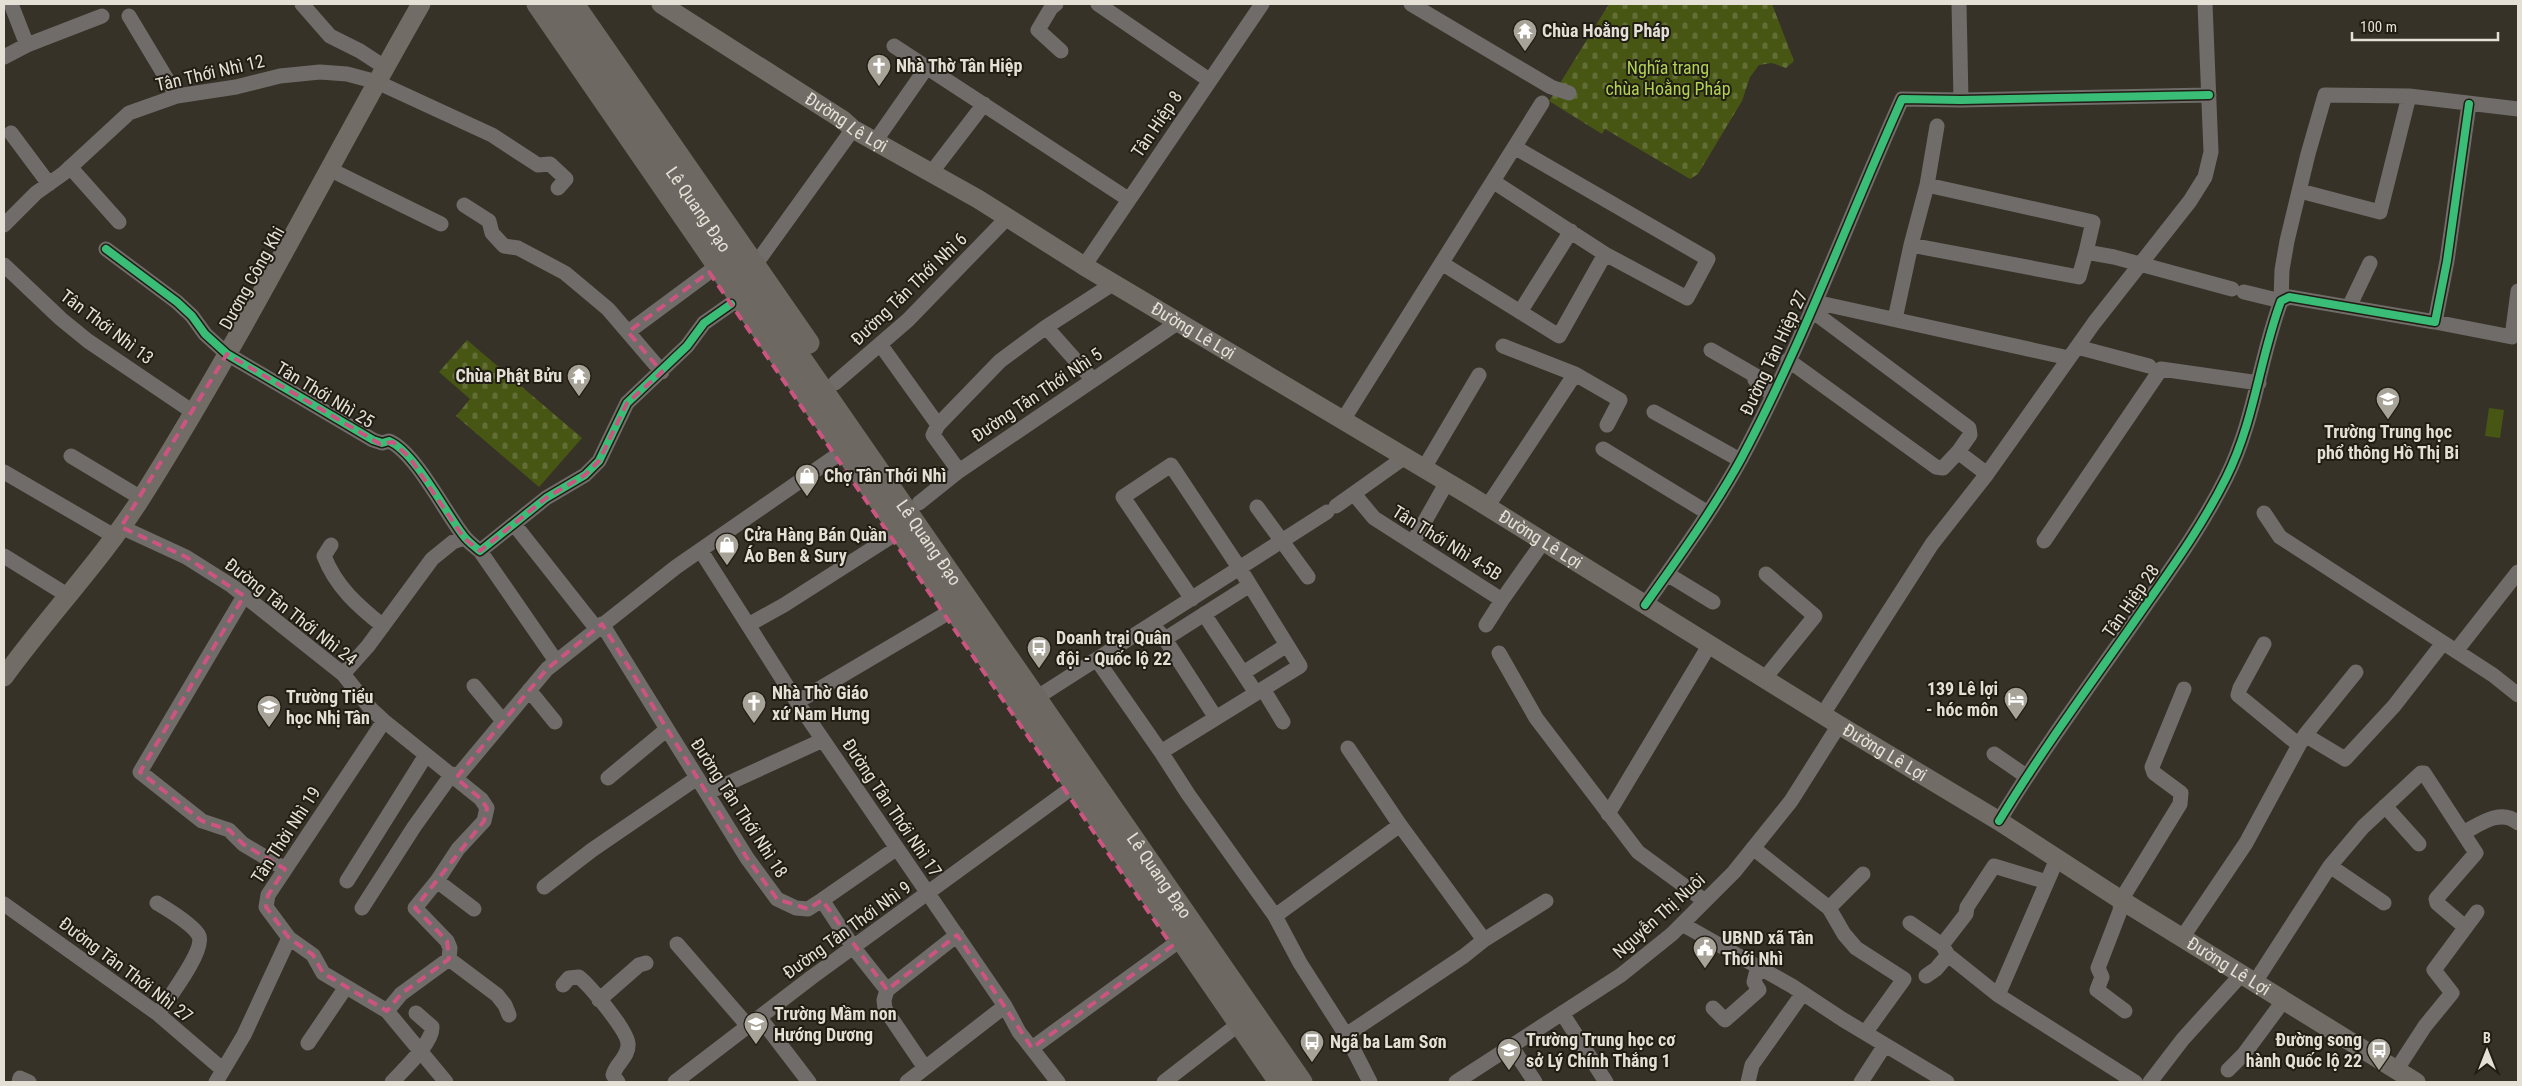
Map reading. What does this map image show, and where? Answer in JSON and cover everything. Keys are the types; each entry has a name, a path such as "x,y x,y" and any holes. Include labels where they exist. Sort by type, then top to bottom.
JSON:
{"highway":[{"name":"Lê Quang Đạo","path":"524,4 1267,1082"},
{"name":"Lê Quang Đạo","path":"536,4 1279,1082"},
{"name":"Lê Quang Đạo","path":"556,4 1314,1082"},
{"name":"Lê Quang Đạo","path":"574,4 919,503 1041,694 1302,1082"}],"main road":[{"name":"Dương Công Khi","path":"4,677 118,531 141,498 227,354 420,4"},
{"name":"Đường Lê Lợi","path":"665,5 843,120 853,129 876,140 932,173 1084,266 1180,321 1448,482 1839,725 1999,821 2121,900 2416,1082"}],"street":[{"path":"11,4 28,45"},
{"path":"302,4 330,36 360,51 381,75 492,135 538,166 550,164 566,179 558,188"},
{"path":"1056,4 1051,8 1038,30 1061,51"},
{"path":"1098,4 1210,80"},
{"name":"Tân Hiệp 8","path":"1084,266 1128,198 1262,4"},
{"path":"1411,4 1551,87 1569,93"},
{"path":"1959,4 1962,100 2208,95"},
{"path":"1823,714 1932,544 1987,474 2073,352 2139,264 2190,201 2205,177 2211,152 2205,4"},
{"path":"4,57 28,45 102,16"},
{"path":"129,16 177,96"},
{"path":"894,46 1128,198"},
{"path":"876,140 927,67"},
{"name":"Tân Thới Nhì 12","path":"4,226 129,113 177,96 236,87 280,76 320,72 381,75"},
{"name":"Tân Hiệp 28","path":"1999,821 2026,776 2197,532 2227,476 2242,443 2259,383 2269,333 2280,301 2282,270 2308,154 2325,95 2409,96"},
{"path":"2300,191 2380,212 2409,96 2518,109"},
{"name":"Đường Tân Hiệp 27","path":"1645,605 1708,513 1740,460 1813,306 1866,176 1902,99 1962,100"},
{"path":"1343,420 1516,148 1542,103"},
{"path":"932,173 984,104"},
{"path":"2435,322 2447,261 2469,104"},
{"path":"1895,319 1911,245 1927,185 1937,126"},
{"path":"755,265 853,129"},
{"path":"11,133 49,184"},
{"path":"1494,182 1605,254 1687,298 1708,259 1516,148"},
{"path":"70,167 119,222"},
{"path":"329,169 440,224"},
{"path":"1911,245 2079,277 2086,252 2093,222 1927,185"},
{"path":"464,205 490,221 492,233 504,246 518,248 565,273 608,309 662,372"},
{"name":"Đường Tản Thới Nhì 6","path":"835,383 908,320 1006,219"},
{"path":"1520,312 1571,231"},
{"name":"Tân Thới Nhì 25","path":"106,250 177,302 192,316 205,334 227,354 373,440 382,443 389,441 396,445 410,458 464,538 480,551 556,661"},
{"path":"2086,252 2114,257 2280,301 2289,297 2512,337 2518,291"},
{"path":"1443,264 1559,336 1605,254"},
{"path":"2349,307 2370,263"},
{"name":"Tân Thới Nhì 13","path":"4,265 61,319 88,341 193,412"},
{"path":"628,332 709,272"},
{"path":"959,471 933,436 938,425 1000,362 1046,327 1114,282"},
{"path":"480,551 546,498 585,475 602,454 617,419 627,403 688,346 704,323 731,304"},
{"path":"1813,306 1895,319 2149,366"},
{"path":"1788,360 1936,467 1943,468 1970,435 1970,428 1813,306"},
{"name":"Đường Tân Thới Nhì 5","path":"919,503 959,471 1180,321"},
{"path":"1046,327 1093,380"},
{"path":"880,344 938,425"},
{"path":"1503,346 1575,374 1620,400 1607,425"},
{"path":"1711,350 1756,376 1755,380 1772,394"},
{"path":"2044,541 2161,369 2259,383"},
{"path":"1487,507 1575,374"},
{"path":"1424,468 1480,376"},
{"path":"1654,412 1740,460"},
{"path":"1603,449 1708,513"},
{"path":"1958,452 1987,474"},
{"path":"71,456 141,498"},
{"path":"362,908 414,827 454,776 556,661 676,567 836,456"},
{"path":"1041,694 1240,569 1332,509 1405,457"},
{"path":"1161,752 1300,666 1240,569 1171,465 1123,497 1192,599"},
{"name":"Đường Tân Thới Nhì 24","path":"4,472 118,531 158,542 186,557 244,596 343,674 371,710 481,799 487,808 484,821 458,849 437,881 415,908 447,941 450,948 448,959"},
{"path":"1413,542 1448,482"},
{"name":"Tân Thới Nhì 4-5B","path":"1354,494 1374,518 1502,600 1486,625"},
{"path":"1257,506 1308,578"},
{"path":"2264,514 2280,536 2493,675 2518,695"},
{"name":"Đường Tân Thới Nhì 18","path":"514,524 599,626 707,793 746,858 777,899 796,908 808,909 822,900"},
{"path":"748,625 792,600 892,536"},
{"path":"343,674 383,626 432,559 454,542 464,538"},
{"path":"1502,600 1542,542"},
{"path":"331,545 324,556 342,590 383,626"},
{"name":"Đường Tân Thới Nhì 17","path":"701,551 797,702 1005,1006 1019,1032 1058,1082"},
{"path":"4,556 67,595"},
{"path":"2456,651 2518,572 2518,559"},
{"path":"1667,574 1713,602"},
{"path":"1765,678 1815,616 1766,574"},
{"path":"1166,638 1250,585"},
{"path":"244,596 140,772 202,821 229,830 243,844 285,869"},
{"path":"797,702 946,614"},
{"path":"1204,614 1243,673 1283,722"},
{"path":"1152,624 1166,638 1216,718"},
{"path":"2264,644 2238,695 2302,740 2345,759 2394,706 2443,642"},
{"path":"1608,814 1710,644"},
{"path":"1243,673 1287,645"},
{"path":"1499,652 1536,718 1638,852 1705,901"},
{"path":"1096,660 1275,916 1300,963 1346,1035 1370,1082"},
{"path":"2182,938 2246,843 2302,740 2356,672"},
{"path":"474,686 503,721"},
{"path":"2125,1011 2096,989 2102,977 2098,968 2120,911 2121,900 2180,804 2181,793 2154,773 2152,767 2184,689"},
{"path":"529,690 555,722"},
{"name":"Tân Thời Nhì 19","path":"384,721 268,895 266,907 289,938 313,955 324,973 386,1011 446,1082"},
{"name":"Nguyễn Thị Nuôi","path":"1456,1082 1621,975 1682,924 1734,872 1791,801 1839,725"},
{"path":"608,778 666,730"},
{"path":"707,793 823,740"},
{"path":"1348,748 1400,825 1484,940"},
{"path":"1994,754 2026,776"},
{"path":"347,881 426,755"},
{"path":"2150,1082 2183,1039 2248,978 2330,866 2363,827 2421,773 2424,773 2476,855 2436,901 2465,927"},
{"path":"544,887 592,850 697,778"},
{"name":"Đường Tân Thới Nhì 9","path":"674,1082 853,947 1066,792"},
{"path":"2385,806 2419,844"},
{"path":"2463,833 2500,816 2508,816 2518,823"},
{"path":"1275,916 1400,825"},
{"path":"887,990 853,947 822,900 897,848"},
{"path":"1753,848 1829,908 1844,934 1856,948 1904,979 1865,1033"},
{"path":"1998,995 2057,859"},
{"path":"1926,976 1936,969 1966,914 1967,907 1994,866 2047,882"},
{"path":"2330,866 2384,902"},
{"path":"1829,908 1863,874"},
{"path":"437,881 474,909"},
{"path":"1346,1035 1464,956 1484,940 1546,901"},
{"path":"156,902 192,928 198,934 200,940 192,960 158,1014"},
{"name":"Đường Tân Thới Nhì 27","path":"4,904 158,1014 219,1076"},
{"path":"2396,1069 2425,1026 2452,993 2434,970 2477,912"},
{"path":"1910,923 1998,995 2135,1082"},
{"path":"1682,924 1804,993 1940,1081"},
{"path":"925,1068 885,1009 884,1000 887,990 957,935"},
{"path":"219,1076 244,1035 289,938"},
{"path":"677,944 754,1022 809,1082"},
{"path":"1032,1048 1172,946"},
{"path":"386,1011 401,994 448,959 497,995 505,1004 509,1015"},
{"path":"599,1000 639,965 646,963"},
{"path":"1714,1008 1725,1020 1759,990 1754,982 1758,966"},
{"path":"562,985 569,978 579,978 613,1017 628,1042 626,1054 613,1075 618,1082"},
{"path":"308,1043 346,986"},
{"path":"1748,1082 1752,1064 1804,993"},
{"path":"2228,1070 2244,1054 2284,1000"},
{"path":"907,1082 1005,1006"},
{"path":"392,1082 421,1051 433,1029 416,1013"},
{"path":"1562,1013 1606,1082"},
{"path":"1164,1082 1231,1030"},
{"path":"1861,1082 1885,1045"},
{"path":"1512,1046 1535,1082"},
{"path":"19,1082 20,1078 29,1082"}],"highlighted area":[{"path":"709,272 1172,946 1032,1048 957,935 887,990 822,900 808,909 777,899 747,858 602,624 547,669 456,778 481,799 487,808 484,821 415,908 447,941 449,959 401,994 387,1011 323,973 313,955 289,938 266,907 268,895 285,869 243,844 229,830 202,821 140,772 244,596 186,557 121,527 227,354 380,444 393,442 410,458 464,538 480,551 546,498 585,475 599,461 627,403 662,372 628,332"}],"green space":[{"name":"Nghĩa trang chùa Hoằng Pháp","path":"1609,4 1772,4 1794,61 1786,68 1772,63 1759,65 1750,77 1742,101 1698,174 1690,179 1605,129 1602,134 1549,101"},
{"path":"467,340 582,438 539,487 456,416 470,399 439,372"},
{"path":"2489,408 2504,410 2500,438 2485,436"}],"cycle path":[{"path":"1645,605 1719,497 1764,415 1805,326 1902,99 1961,100 2209,95"},
{"path":"1999,821 2054,737 2181,555 2218,494 2244,434 2267,345 2281,301 2289,297 2435,322 2447,261 2469,104"},
{"path":"106,249 177,302 192,316 205,334 227,354 373,440 382,443 389,441 399,447 419,470 465,537 480,551 546,498 585,475 599,461 627,403 687,346 704,323 731,304"}],"place":[{"name":"Chùa Hoằng Pháp","path":"1525,52"},
{"name":"Nhà Thờ Tân Hiệp","path":"879,87"},
{"name":"Chùa Phật Bửu","path":"579,397"},
{"name":"Trường Trung học phổ thông Hồ Thị Bi","path":"2388,420"},
{"name":"Chợ Tân Thới Nhì","path":"807,497"},
{"name":"Cửa Hàng Bán Quần Áo Ben & Sury","path":"727,566"},
{"name":"Doanh trại Quân đội - Quốc lộ 22","path":"1039,669"},
{"name":"139 Lê lợi - hóc môn","path":"2016,720"},
{"name":"Nhà Thờ Giáo xứ Nam Hưng","path":"754,724"},
{"name":"Trường Tiểu học Nhị Tân","path":"269,728"},
{"name":"UBND xã Tân Thới Nhì","path":"1705,969"},
{"name":"Trường Mầm non Hướng Dương","path":"756,1045"},
{"name":"Ngã ba Lam Sơn","path":"1312,1063"},
{"name":"Trường Trung học cơ sở Lý Chính Thắng 1","path":"1509,1071"},
{"name":"Đường song hành Quốc lộ 22","path":"2379,1071"}]}
